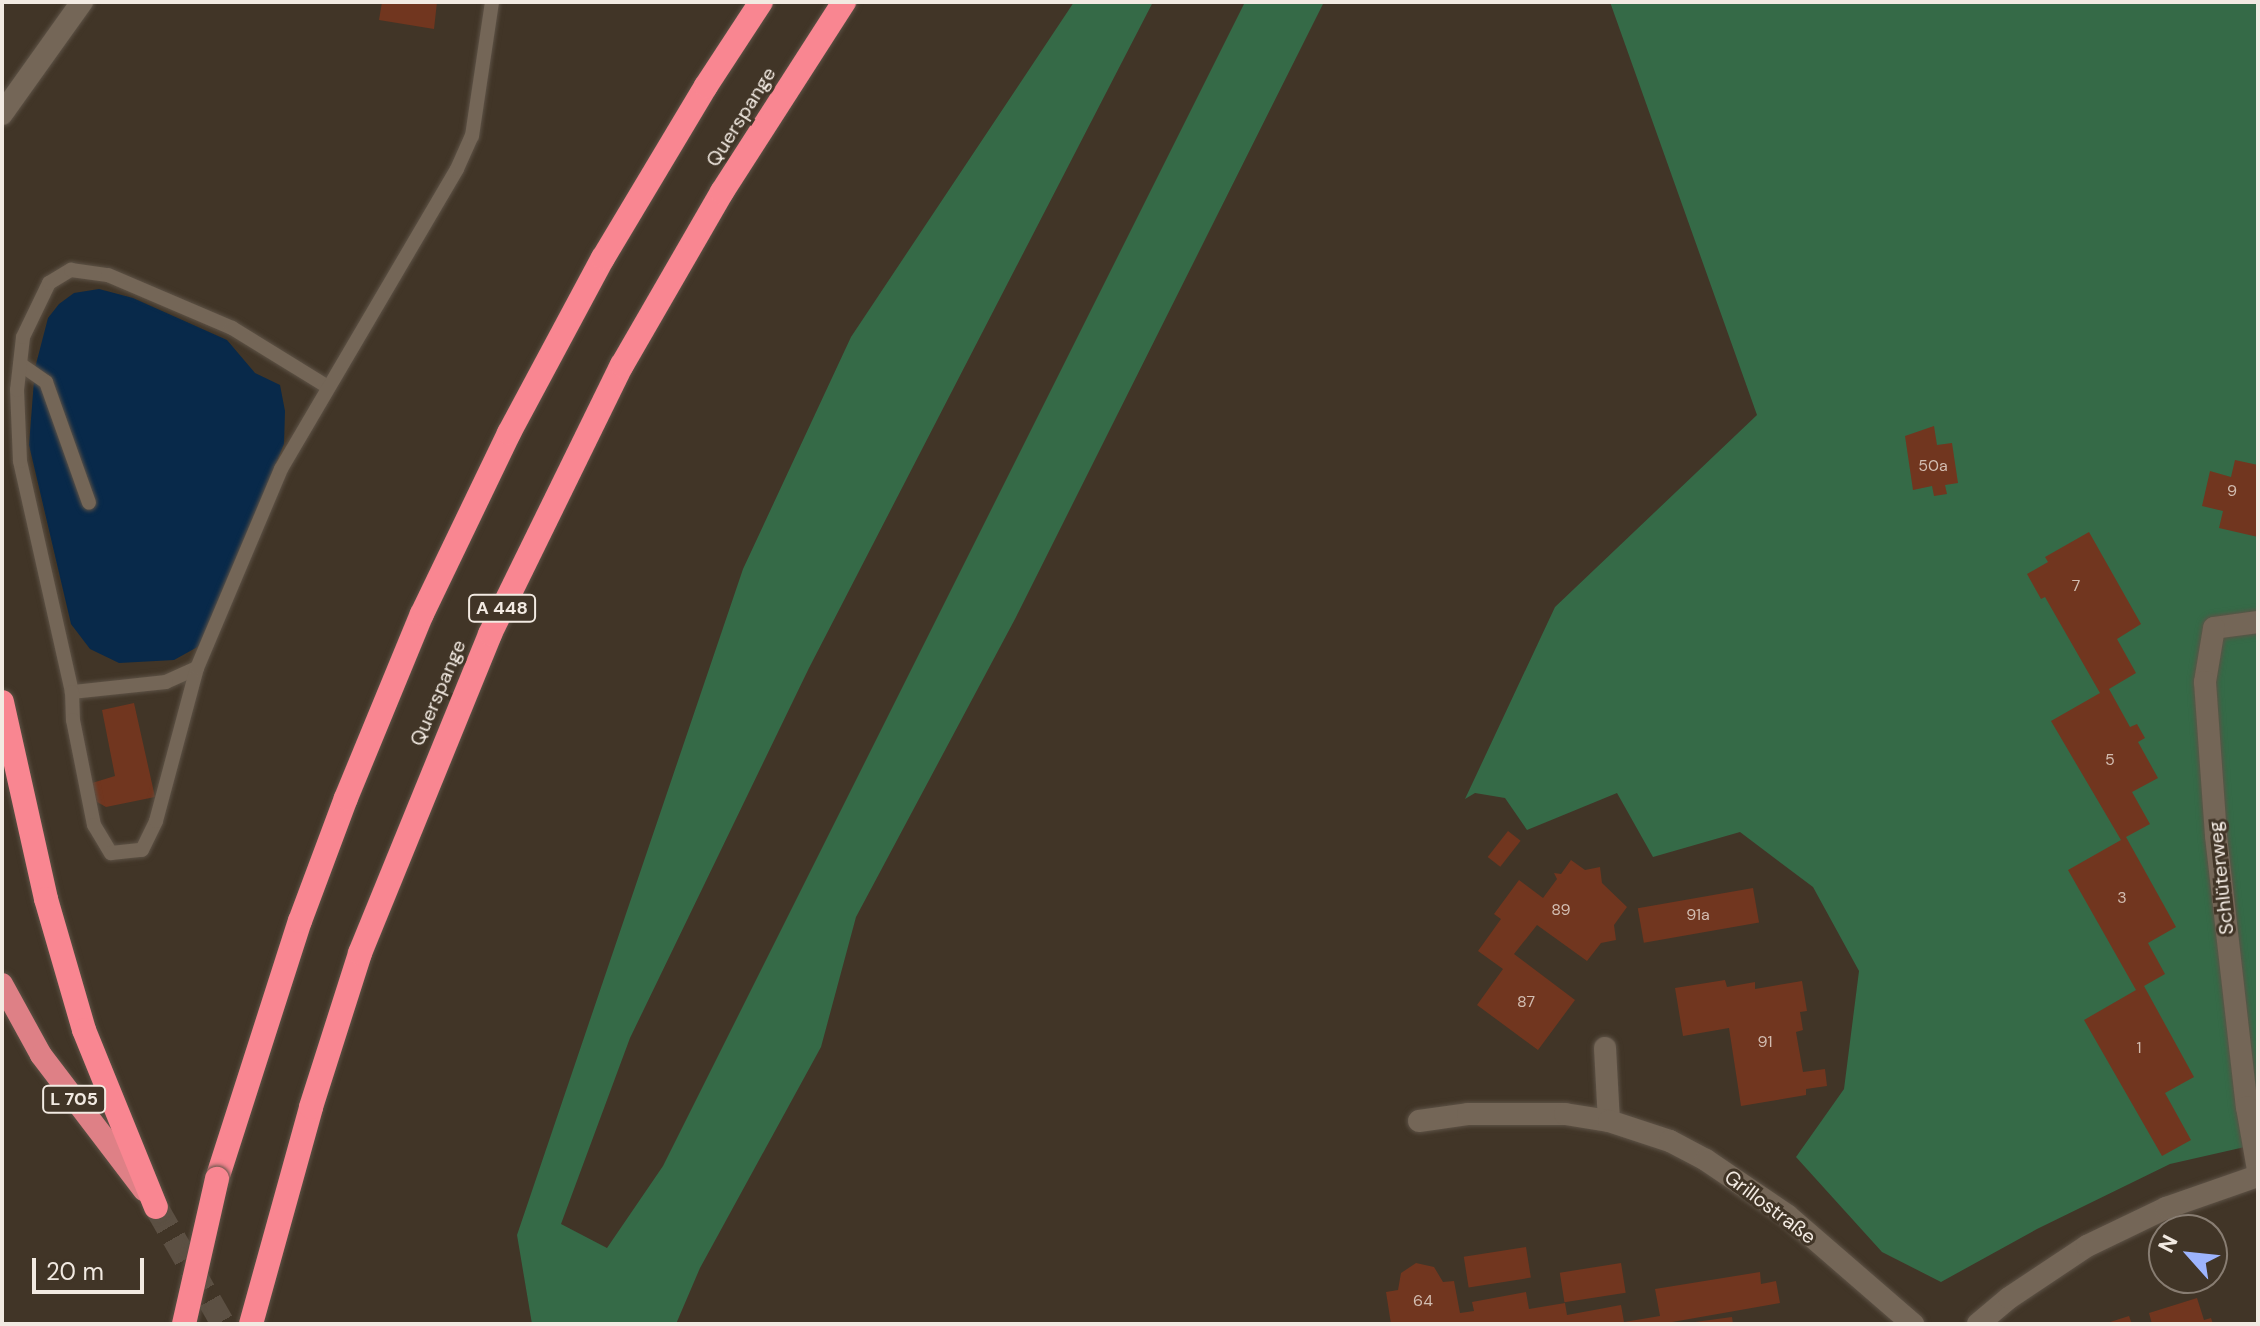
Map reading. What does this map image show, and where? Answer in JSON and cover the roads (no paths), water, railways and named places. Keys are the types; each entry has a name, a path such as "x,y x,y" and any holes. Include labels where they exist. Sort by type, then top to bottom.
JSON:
{"highway":[{"path":"184,1324 217,1179 300,921 346,798 429,600 509,433 603,258 761,2"},
{"name":"Querspange","path":"251,1324 266,1263 360,953 490,634 629,353 722,192 844,2"},
{"path":"2,702 46,899 84,1030 156,1207"},
{"name":"L 705","path":"2,984 41,1055 156,1207"}],"street":[{"path":"2,114 82,2"},
{"name":"Schlüterweg","path":"2258,622 2214,628 2205,682 2217,851 2247,1107 2258,1173"},
{"path":"1605,1048 1609,1121"},
{"name":"Grillostraße","path":"1419,1121 1468,1114 1516,1112 1609,1121 1670,1141 1740,1182 1787,1215 1913,1324"},
{"path":"1978,1324 2009,1298 2087,1246 2166,1208 2258,1173"}],"lane":[{"path":"328,387 232,328 108,275 71,270 49,283 23,337 17,390 20,461 72,692 73,720 94,825 111,853 142,850 166,787 197,668 281,469 457,169 472,136 488,47 492,2"},
{"path":"20,364 46,382 89,503"},
{"path":"72,692 166,682 197,668"}],"water":[{"path":"99,289 133,298 227,340 255,373 280,385 285,411 284,444 201,645 174,660 119,663 90,649 71,624 29,445 35,368 48,318 59,304 74,293"}],"tunnel":[{"path":"156,1207 223,1324"}]}
